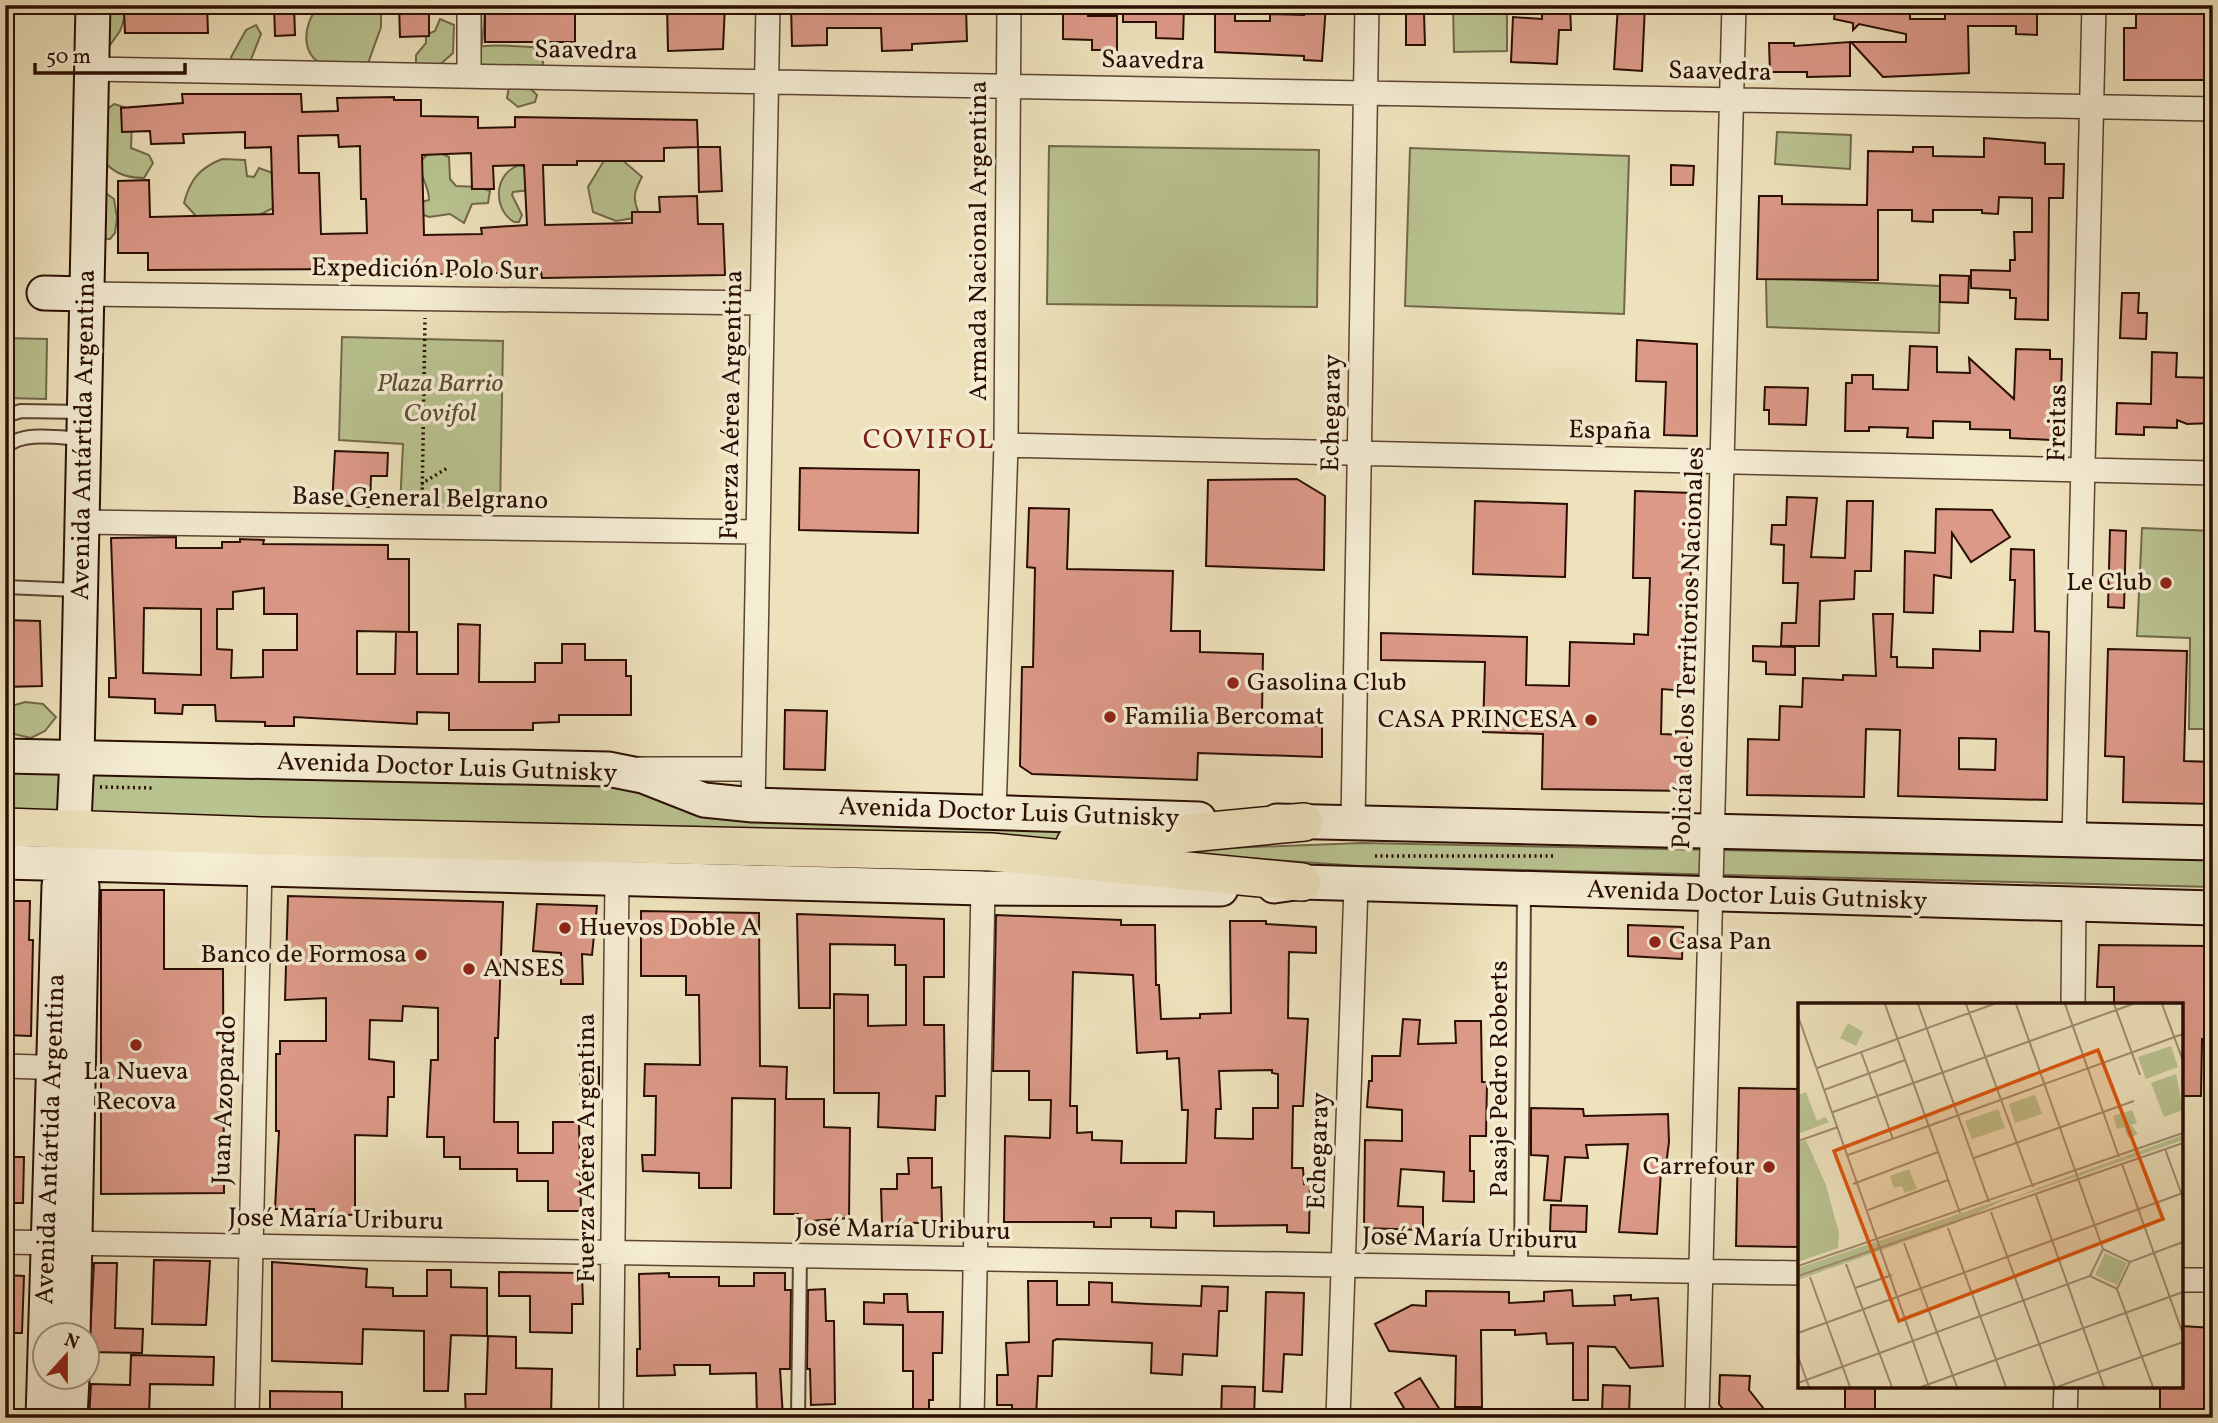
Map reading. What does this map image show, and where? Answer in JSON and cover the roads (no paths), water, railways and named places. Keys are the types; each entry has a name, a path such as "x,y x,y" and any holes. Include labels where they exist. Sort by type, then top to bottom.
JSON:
{"main road":[{"name":"Avenida Antártida Argentina","path":"43,1418 61,1243 66,1068 60,885 73,846 77,772 93,5"},
{"path":"44,293 87,294"},
{"name":"Avenida Doctor Luis Gutnisky","path":"5,756 77,772 608,769 643,776 704,800 753,805 994,814 2213,843"},
{"name":"Avenida Doctor Luis Gutnisky","path":"991,852 1304,822"},
{"name":"Avenida Doctor Luis Gutnisky","path":"5,827 73,846 260,867 983,888 1257,889 1302,882"},
{"name":"Avenida Doctor Luis Gutnisky","path":"5,862 73,846 260,836 991,852 1356,885 2213,908"},
{"name":"Avenida Antártida Argentina","path":"61,1243 71,1322"},
{"path":"70,1418 71,1392"}],"street":[{"path":"469,76 470,5"},
{"name":"Fuerza Aérea Argentina","path":"753,805 768,5"},
{"name":"Armada Nacional Argentina","path":"994,814 1006,445 1009,5"},
{"name":"Echegaray","path":"1353,822 1367,5"},
{"name":"Policía de los Territorios Nacionales","path":"1696,1418 1734,5"},
{"name":"Freitas","path":"2074,841 2085,470 2094,5"},
{"name":"Saavedra","path":"92,69 2213,109"},
{"name":"Expedición Polo Sur","path":"87,294 762,303"},
{"name":"España","path":"1006,445 2213,473"},
{"name":"Base General Belgrano","path":"82,522 757,532"},
{"path":"608,769 752,769"},
{"name":"Juan Azopardo","path":"247,1418 260,867"},
{"name":"Fuerza Aérea Argentina","path":"611,1418 615,1253 617,879"},
{"name":"Echegaray","path":"1338,1418 1356,885"},
{"path":"972,1418 983,888"},
{"path":"2073,1003 2074,904"},
{"path":"5,1066 66,1068"},
{"name":"José María Uriburu","path":"5,1242 1798,1273"},
{"path":"2183,1280 2213,1280"},
{"path":"2065,1418 2066,1388"}],"lane":[{"path":"5,416 21,411 84,426"},
{"path":"5,448 17,440 84,426"},
{"path":"5,582 19,589"},
{"path":"5,587 81,590"},
{"name":"Pasaje Pedro Roberts","path":"1521,1268 1524,890"},
{"path":"797,1418 800,1256"}],"place":[{"name":"Le Club","path":"2166,583"},
{"name":"Gasolina Club","path":"1233,683"},
{"name":"Familia Bercomat","path":"1110,717"},
{"name":"CASA PRINCESA","path":"1591,720"},
{"name":"Huevos Doble A","path":"565,928"},
{"name":"Casa Pan","path":"1655,942"},
{"name":"Banco de Formosa","path":"421,955"},
{"name":"ANSES","path":"469,969"},
{"name":"La Nueva Recova","path":"136,1045"},
{"name":"Carrefour","path":"1769,1167"}],"district":[{"name":"COVIFOL","path":"929,440"}],"park label":[{"name":"Plaza Barrio Covifol","path":"440,399"}]}
